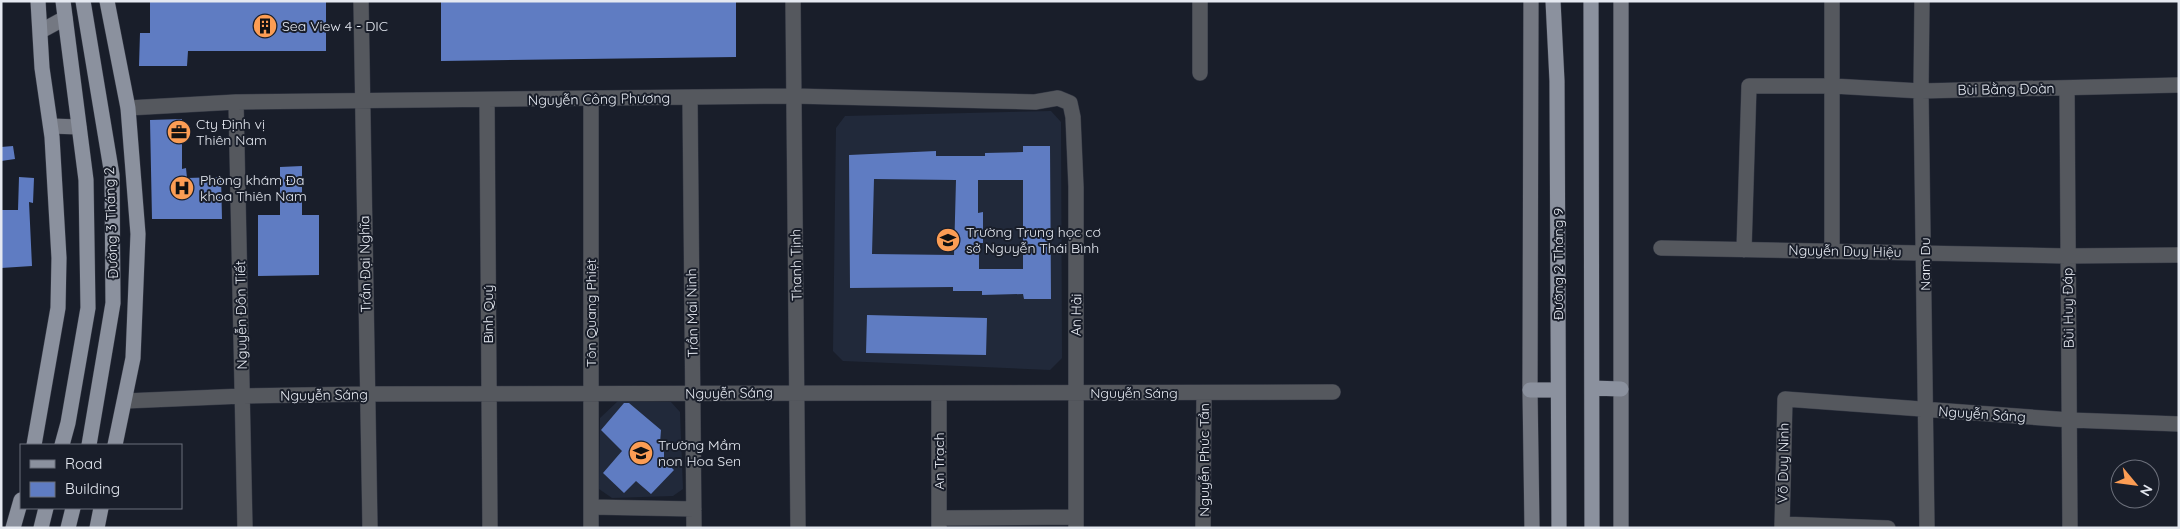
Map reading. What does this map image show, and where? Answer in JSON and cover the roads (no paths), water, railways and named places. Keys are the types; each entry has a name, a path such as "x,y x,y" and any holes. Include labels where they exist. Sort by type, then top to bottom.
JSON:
{"main road":[{"path":"34,444 53,349 58,308 59,258 51,126 42,68 38,1"},
{"name":"Đường 3 Tháng 2","path":"62,444 68,423 88,308 86,180 63,1"},
{"name":"Đường 3 Tháng 2","path":"82,1 112,175 113,303 89,444"},
{"name":"Đường 3 Tháng 2","path":"107,1 128,108 138,234 133,358 116,444"},
{"name":"Đường 2 Tháng 9","path":"1531,1 1530,390 1532,528"},
{"name":"Đường 2 Tháng 9","path":"1553,1 1557,81 1559,528"},
{"path":"1591,1 1592,528"},
{"path":"1620,1 1621,528"},
{"path":"41,31 66,18"},
{"path":"51,126 79,127"},
{"path":"59,258 87,256"},
{"path":"1592,388 1621,389"},
{"path":"1530,390 1558,390"},
{"path":"13,528 20,504"},
{"path":"40,528 46,509"},
{"path":"68,528 73,509"},
{"path":"97,528 101,509"}],"street":[{"name":"Trần Đại Nghĩa","path":"361,1 370,528"},
{"name":"Thanh Tịnh","path":"793,1 798,528"},
{"path":"1200,1 1200,73"},
{"path":"1832,1 1832,250"},
{"name":"Nam Du","path":"1922,1 1921,91 1925,252 1927,528"},
{"name":"Bùi Bằng Đoàn","path":"1744,250 1749,86 1833,86 1921,91 2179,85"},
{"name":"Bùi Huy Đáp","path":"2066,88 2066,256 2070,420 2070,528"},
{"name":"Nguyễn Công Phương","path":"128,108 236,102 794,96 1035,102 1058,98 1070,103"},
{"name":"Trần Mai Ninh","path":"690,98 694,528"},
{"name":"Tôn Quang Phiệt","path":"591,528 592,99"},
{"name":"Bình Quý","path":"487,100 490,528"},
{"name":"Nguyễn Đôn Tiết","path":"236,102 245,528"},
{"name":"An Hải","path":"1070,103 1073,116 1076,187 1076,522"},
{"name":"Nguyễn Duy Hiệu","path":"1660,248 2066,256 2179,255"},
{"name":"Nguyễn Sáng","path":"125,401 243,396 368,394 1333,392"},
{"name":"Nguyễn Phúc Tần","path":"1203,528 1204,393"},
{"name":"An Trạch","path":"939,394 939,523"},
{"name":"Nguyễn Sáng","path":"1785,399 2070,420 2179,424"},
{"name":"Võ Duy Ninh","path":"1782,526 1785,399"},
{"path":"591,508 694,509"},
{"path":"939,523 1076,522"},
{"path":"1782,526 1888,528"}],"place":[{"name":"Sea View 4 - DIC","path":"265,26"},
{"name":"Cty Định vị Thiên Nam","path":"179,132"},
{"name":"Phòng khám Đa khoa Thiên Nam","path":"182,188"},
{"name":"Trường Trung học cơ sở Nguyễn Thái Bình","path":"948,240"},
{"name":"Trường Mầm non Hoa Sen","path":"641,453"}]}
